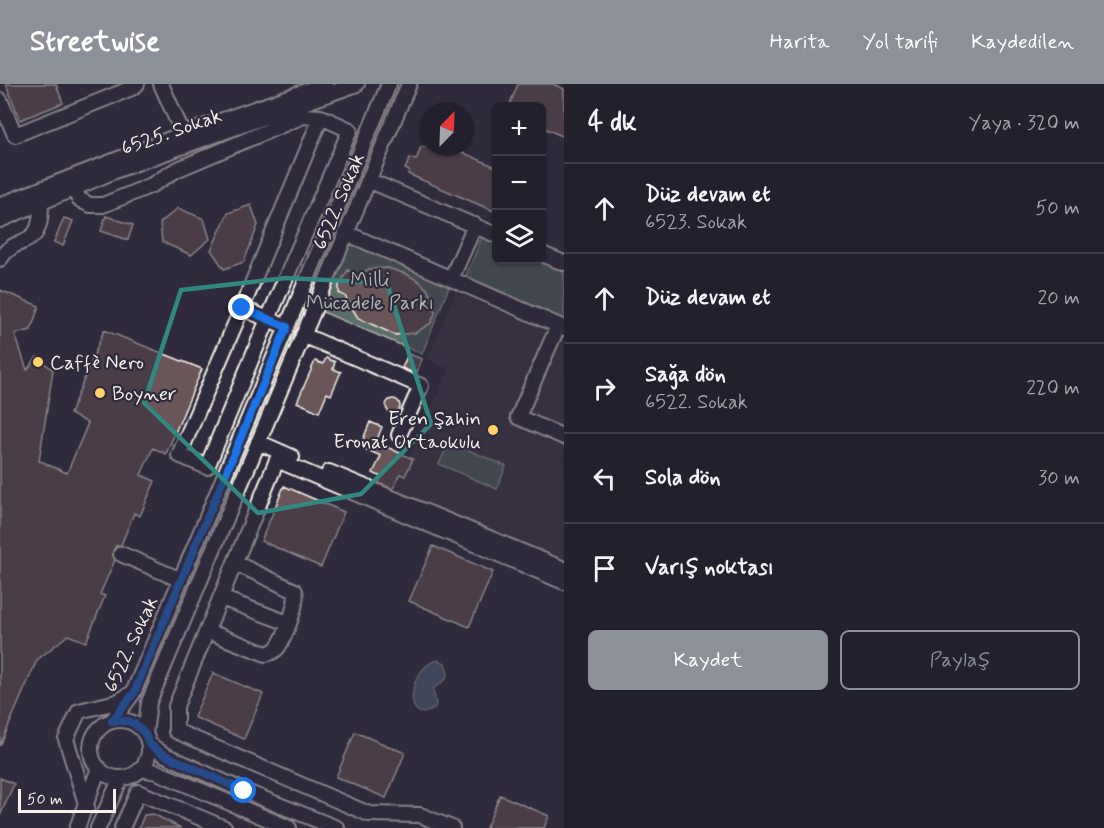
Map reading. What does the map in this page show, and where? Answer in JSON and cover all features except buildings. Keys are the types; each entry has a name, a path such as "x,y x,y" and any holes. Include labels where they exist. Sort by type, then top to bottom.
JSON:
{"street":[{"path":"0,100 15,135 137,84"},
{"path":"161,84 183,134"},
{"name":"6525. Sokak","path":"0,205 183,134 326,84"},
{"name":"6525. Sokak","path":"0,220 128,166 357,84"},
{"name":"6522. Sokak","path":"112,721 134,693 389,84"},
{"name":"6522. Sokak","path":"147,739 149,702 409,84"},
{"path":"74,189 79,199 90,205 103,205 152,186 176,170 303,116 321,117 350,130 207,467 179,455 321,117"},
{"path":"128,166 137,192"},
{"path":"368,180 492,233"},
{"path":"0,259 7,250 29,240 34,235 41,219 41,202"},
{"path":"451,279 475,225"},
{"path":"346,233 561,327 518,417 564,437"},
{"path":"546,256 564,263"},
{"path":"242,308 287,327"},
{"path":"303,335 421,386 399,435"},
{"path":"258,442 564,569"},
{"path":"452,828 422,822 420,815 369,814 176,731 176,706 277,460 564,582"},
{"path":"121,554 181,580"},
{"path":"207,631 266,654 277,649 288,623 297,598 295,591 235,563"},
{"path":"221,598 288,623"},
{"path":"87,807 66,739 79,711 117,702 134,693"},
{"path":"147,739 149,753 141,770 135,774 121,778 105,773 94,761 92,745 98,730 112,721 128,721 135,724 163,754 233,786 338,828"},
{"path":"77,828 87,807 99,768"},
{"path":"141,770 157,772 289,828"},
{"path":"98,828 121,778"},
{"path":"122,828 138,792 225,828"}],"highlighted area":[{"path":"286,278 387,283 431,424 361,494 258,513 144,403 181,290"}],"shaded area":[{"name":"Eren Şahin Eronat Ortaokulu","path":"456,292 564,337 564,561 394,491 449,369 427,359"}],"green space":[{"path":"482,237 492,242 492,264 544,264 564,272 564,320 465,278"},
{"name":"Milli Mücadele Parkı","path":"348,240 450,285 422,354 318,310"},
{"path":"449,442 506,466 497,489 439,464"}],"water":[{"path":"438,660 445,663 448,673 446,679 433,689 435,707 421,713 413,702 415,682 428,665"}],"place":[{"name":"Caffè Nero","path":"38,362"},
{"name":"Boyner","path":"100,393"},
{"name":"Eren Şahin Eronat Ortaokulu","path":"493,430"}],"route":[{"path":"242,308 287,327 134,693 112,721 128,721 135,724 141,728 149,744 163,754 244,791"}]}
